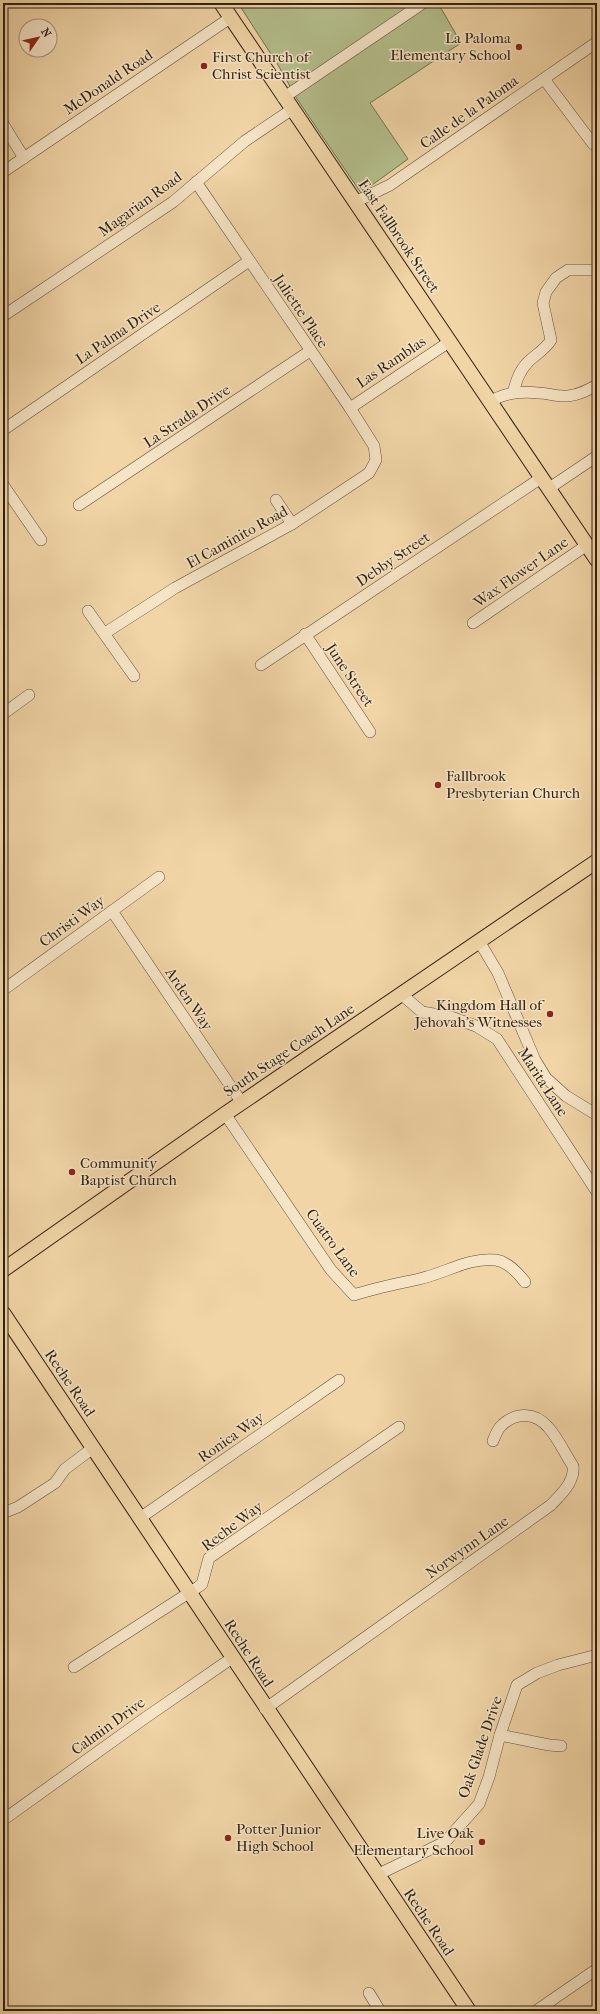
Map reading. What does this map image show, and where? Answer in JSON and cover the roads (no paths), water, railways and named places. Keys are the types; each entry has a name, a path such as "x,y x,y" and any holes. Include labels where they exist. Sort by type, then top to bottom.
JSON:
{"main road":[{"name":"East Fallbrook Street","path":"221,3 291,110 597,560"},
{"name":"South Stage Coach Lane","path":"3,1270 225,1114 478,940 597,861"},
{"name":"Reche Road","path":"3,1313 265,1709 469,2011"}],"street":[{"path":"283,98 423,3"},
{"name":"McDonald Road","path":"3,172 230,18"},
{"name":"Calle de la Paloma","path":"355,202 390,185 597,42"},
{"path":"544,79 593,144"},
{"name":"Magarian Road","path":"3,316 173,202 245,141 291,110"},
{"path":"3,124 24,158"},
{"name":"Juliette Place","path":"196,182 350,408 374,446 376,460"},
{"name":"La Palma Drive","path":"3,430 249,261"},
{"path":"513,394 517,377 527,363 546,348 551,340 543,303 546,292 556,278 568,270 597,270"},
{"name":"Las Ramblas","path":"350,408 449,342"},
{"name":"La Strada Drive","path":"79,505 310,351"},
{"path":"490,402 496,398 513,394 538,392 550,396 569,396 582,393 597,385"},
{"path":"545,484 597,456"},
{"name":"El Caminito Road","path":"105,633 175,588 292,524 369,473 376,460"},
{"name":"Debby Street","path":"261,664 305,634 545,484"},
{"path":"3,485 41,540"},
{"path":"276,500 292,524"},
{"name":"Wax Flower Lane","path":"474,623 586,545"},
{"path":"88,611 134,676"},
{"name":"June Street","path":"305,634 370,732"},
{"path":"3,714 29,695"},
{"name":"Christi Way","path":"3,990 159,877"},
{"name":"Arden Way","path":"112,911 242,1103"},
{"path":"478,940 498,973 535,1060 546,1078 566,1096 597,1115"},
{"name":"Marita Lane","path":"401,994 422,1012 451,1017 476,1026 497,1039 597,1192"},
{"name":"Cuatro Lane","path":"225,1114 331,1270 354,1295 372,1289 420,1279 471,1261 480,1260 498,1261 517,1271 526,1282"},
{"name":"Ronica Way","path":"140,1518 339,1380"},
{"name":"Norwynn Lane","path":"265,1709 551,1505 571,1481 574,1474 573,1466 549,1428 542,1421 530,1416 516,1415 501,1425 493,1441"},
{"name":"Reche Way","path":"74,1667 202,1584 209,1558 399,1427"},
{"path":"3,1513 18,1507 55,1483 66,1469 93,1448"},
{"name":"Oak Glade Drive","path":"377,1875 445,1842 479,1804 489,1777 500,1735 517,1685 537,1673 558,1665 597,1655"},
{"name":"Calmin Drive","path":"3,1820 145,1718 232,1658"},
{"path":"500,1735 549,1746 561,1746"},
{"path":"536,2011 597,1969"},
{"path":"369,1993 380,2011"}],"place":[{"name":"La Paloma Elementary School","path":"519,47"},
{"name":"First Church of Christ Scientist","path":"204,66"},
{"name":"Fallbrook Presbyterian Church","path":"438,785"},
{"name":"Kingdom Hall of Jehovah's Witnesses","path":"550,1014"},
{"name":"Community Baptist Church","path":"72,1172"},
{"name":"Potter Junior High School","path":"228,1838"},
{"name":"Live Oak Elementary School","path":"482,1842"}]}
